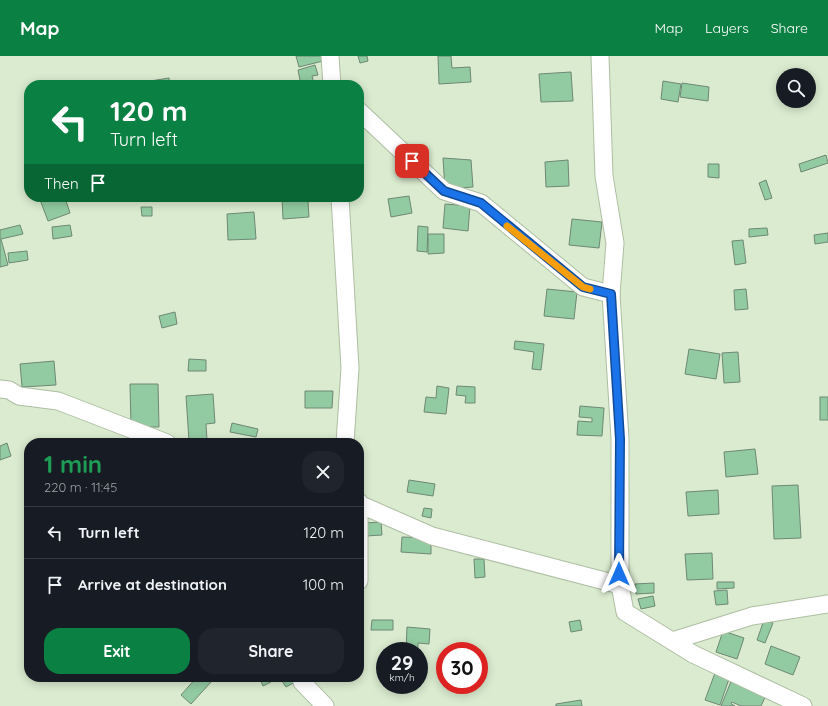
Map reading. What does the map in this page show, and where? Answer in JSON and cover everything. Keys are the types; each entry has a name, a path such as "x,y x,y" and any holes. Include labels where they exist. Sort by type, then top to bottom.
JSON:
{"street":[{"path":"330,56 332,80"},
{"path":"600,56 604,176 615,243 611,294 620,439 620,585 625,612 694,654 803,706"},
{"path":"364,116 444,191 481,203 583,287 611,294"},
{"path":"340,202 350,368 345,438"},
{"path":"0,389 9,390 20,396 58,401 153,438"},
{"path":"364,505 432,536 620,585"},
{"path":"672,641 752,616 828,604"},
{"path":"302,682 325,706"}],"building":[{"path":"296,56 325,56 327,60 299,67"},
{"path":"358,56 367,56 368,61 360,63"},
{"path":"438,56 451,56 452,68 470,67 471,82 439,84"},
{"path":"315,65 318,75 312,76 313,80 300,80 298,70"},
{"path":"571,72 573,101 541,102 539,74"},
{"path":"169,78 169,80 156,80"},
{"path":"663,81 681,84 678,102 661,99"},
{"path":"682,83 709,87 708,101 680,97"},
{"path":"826,155 828,163 801,172 799,164"},
{"path":"443,158 471,160 473,187 445,189"},
{"path":"568,160 569,186 546,187 545,162"},
{"path":"708,164 719,164 719,178 708,177"},
{"path":"766,180 772,198 765,200 759,183"},
{"path":"409,196 412,213 391,217 388,199"},
{"path":"41,202 66,202 70,213 48,221"},
{"path":"282,202 308,202 309,217 283,219"},
{"path":"445,204 470,206 468,231 443,228"},
{"path":"141,207 152,207 152,216 142,216"},
{"path":"254,212 256,239 228,240 227,214"},
{"path":"572,219 602,222 599,248 569,245"},
{"path":"20,225 23,234 1,239 8,265 0,267 0,230"},
{"path":"70,225 72,236 53,239 52,227"},
{"path":"418,226 428,227 427,252 417,251"},
{"path":"767,228 768,235 749,237 749,229"},
{"path":"828,233 828,242 815,244 814,235"},
{"path":"428,234 444,234 444,253 428,254"},
{"path":"743,240 746,263 735,265 732,241"},
{"path":"27,251 28,260 9,263 8,253"},
{"path":"547,289 577,292 574,319 544,316"},
{"path":"746,289 748,309 735,310 734,290"},
{"path":"175,312 177,324 162,328 159,316"},
{"path":"515,341 544,344 541,370 532,369 534,352 514,349"},
{"path":"689,349 720,354 716,379 685,374"},
{"path":"738,352 740,382 724,383 722,353"},
{"path":"189,359 206,360 206,371 188,371"},
{"path":"54,361 56,385 22,387 20,364"},
{"path":"130,384 158,384 159,427 131,427"},
{"path":"437,386 449,388 446,414 424,412 426,397 436,398"},
{"path":"457,386 475,387 475,403 465,403 466,396 456,395"},
{"path":"305,391 333,391 332,408 305,408"},
{"path":"213,394 215,423 206,424 207,438 189,438 186,396"},
{"path":"820,397 828,397 828,420 820,420"},
{"path":"580,406 604,408 602,436 577,435 578,421 592,422 592,418 579,417"},
{"path":"232,423 258,429 256,437 230,432"},
{"path":"7,443 11,456 0,460 0,446"},
{"path":"755,449 758,474 726,477 724,452"},
{"path":"409,480 435,484 433,496 407,492"},
{"path":"798,485 801,538 774,539 772,486"},
{"path":"718,490 719,514 688,516 686,492"},
{"path":"424,508 432,509 431,518 422,516"},
{"path":"381,522 382,535 366,536 365,523"},
{"path":"402,537 431,538 431,554 401,552"},
{"path":"712,553 713,579 687,580 685,554"},
{"path":"474,559 484,559 485,577 475,578"},
{"path":"717,582 734,582 734,588 717,589"},
{"path":"654,583 654,593 636,594 635,584"},
{"path":"727,590 728,604 716,605 714,591"},
{"path":"653,596 655,606 641,609 638,599"},
{"path":"372,620 393,620 393,630 371,630"},
{"path":"580,620 582,630 571,632 569,622"},
{"path":"764,620 773,623 765,643 757,640"},
{"path":"407,627 430,629 429,644 428,642 406,642"},
{"path":"723,631 744,638 737,659 716,652"},
{"path":"771,646 800,657 793,675 765,664"},
{"path":"715,673 729,679 720,705 705,700"},
{"path":"732,679 767,693 761,706 741,706 732,702 731,704 735,706 721,706"},
{"path":"193,682 211,682 191,704 181,695"},
{"path":"261,682 271,682 263,686"},
{"path":"283,682 295,682 286,687"},
{"path":"581,700 582,706 556,706 556,704"}],"slow traffic":[{"path":"507,226 583,287 590,289"}],"route":[{"path":"412,161 444,191 481,203 583,287 611,294 620,439 619,574"}]}
